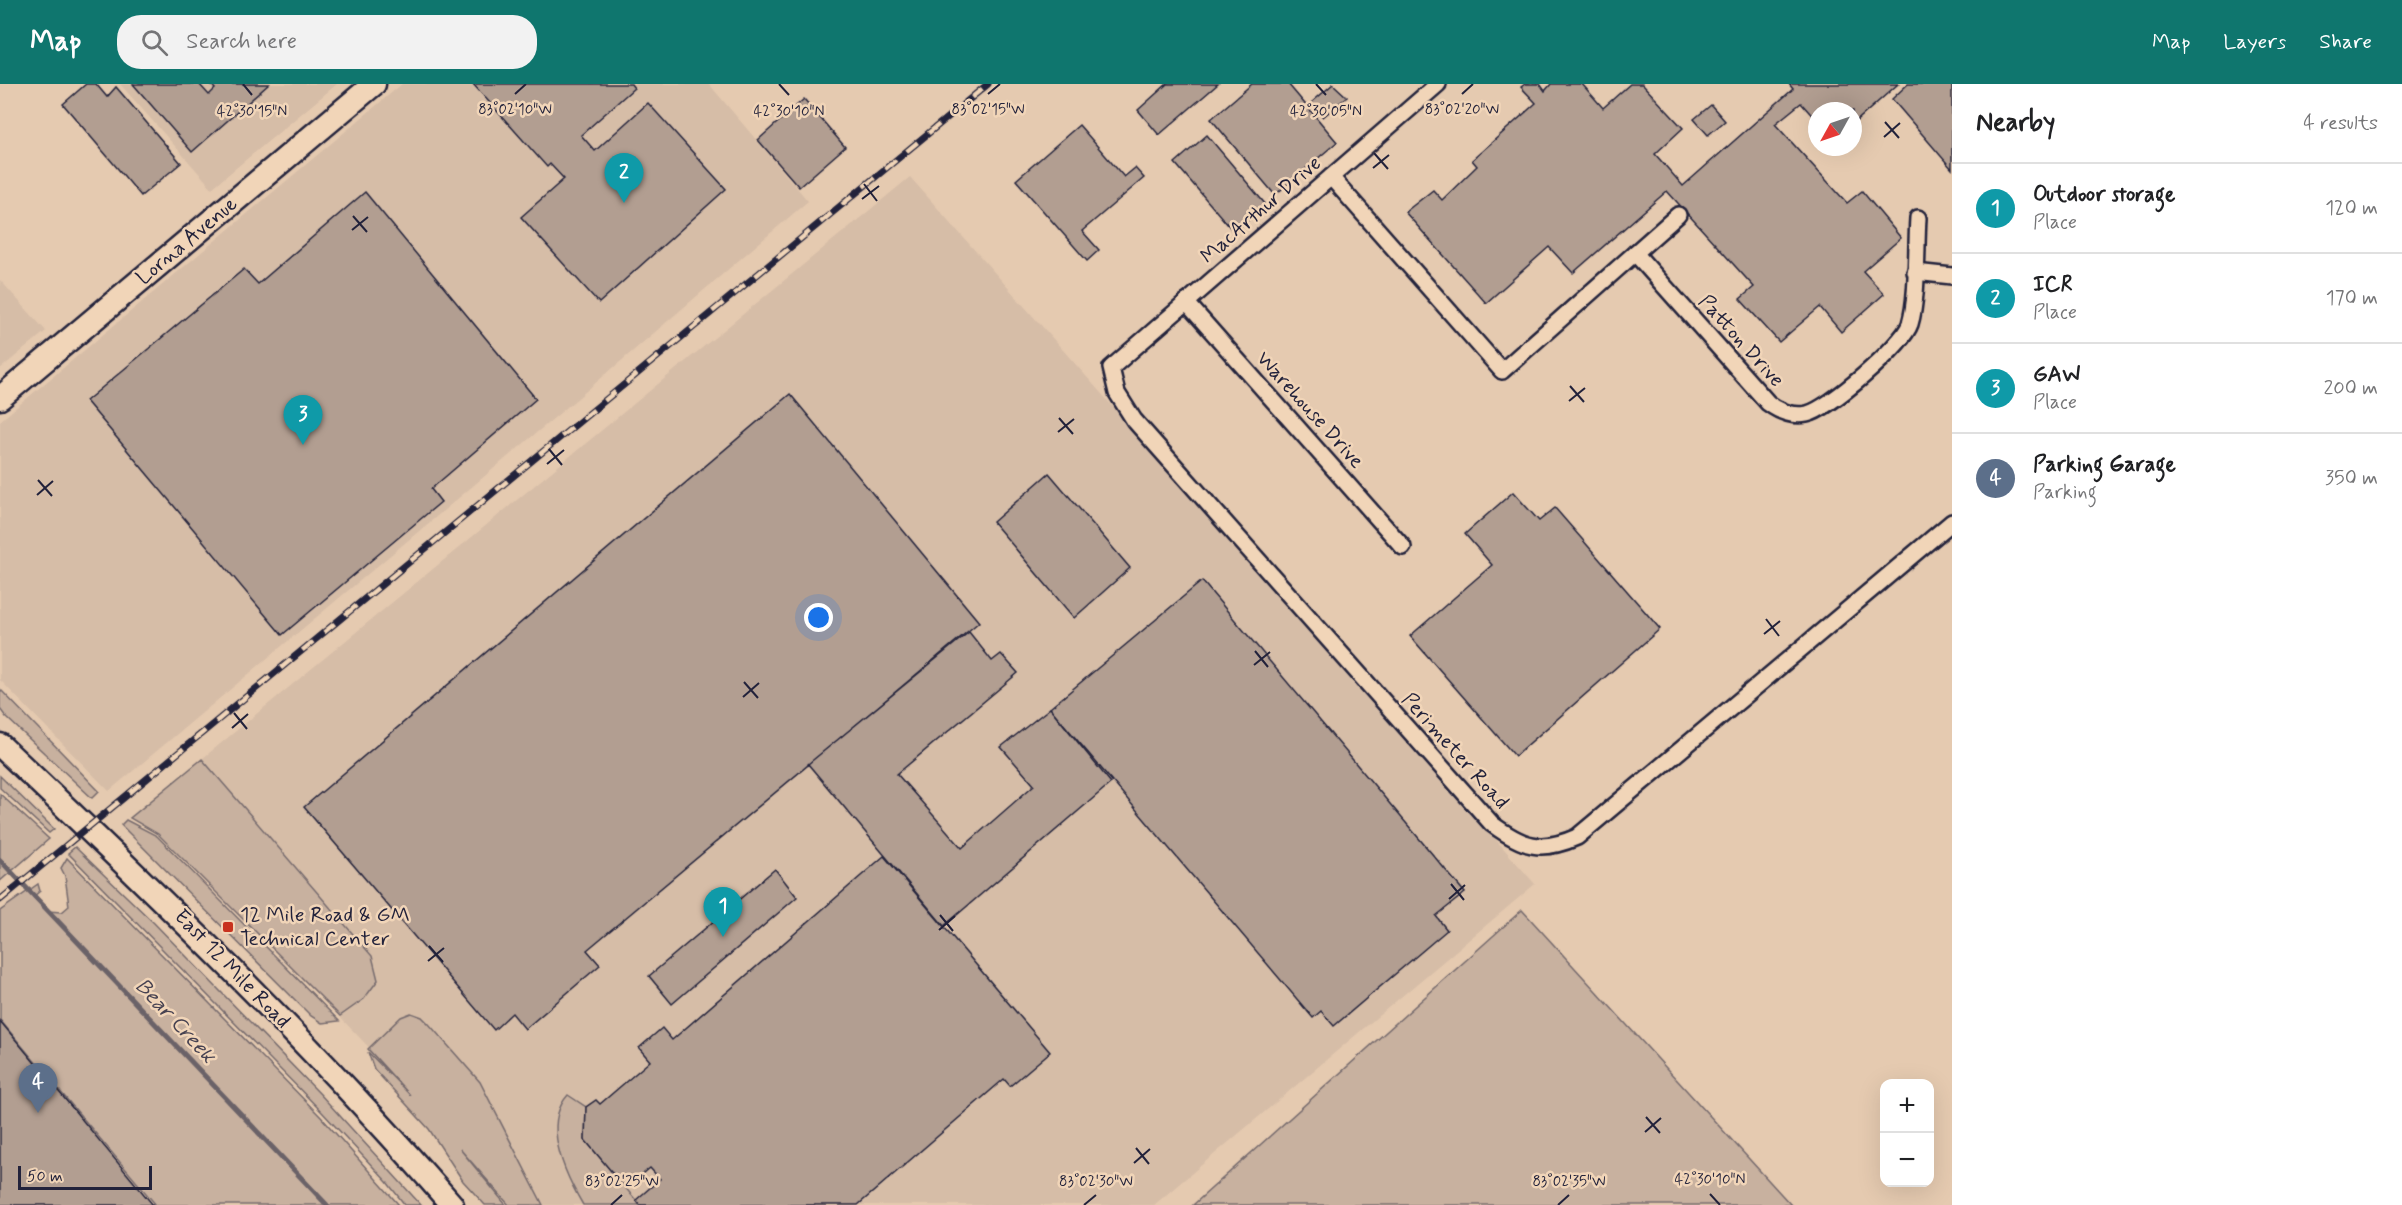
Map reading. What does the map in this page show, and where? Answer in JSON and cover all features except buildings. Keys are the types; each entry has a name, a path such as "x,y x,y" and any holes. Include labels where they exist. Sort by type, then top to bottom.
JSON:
{"main road":[{"name":"Lorna Avenue","path":"0,398 374,84"},
{"name":"East 12 Mile Road","path":"0,745 201,937 353,1094 452,1205"}],"street":[{"name":"MacArthur Drive","path":"1111,368 1438,84"},
{"path":"1331,177 1502,371 1678,215"},
{"name":"Patton Drive","path":"1635,253 1768,403 1781,411 1796,415 1809,414 1824,408 1903,338 1911,319 1918,218"},
{"path":"1915,272 1952,276"},
{"name":"Warehouse Drive","path":"1186,302 1403,547"},
{"name":"Perimeter Road","path":"1111,368 1117,393 1134,420 1471,802 1506,834 1535,847 1563,843 1588,830 1952,522"}],"shaded area":[{"path":"120,84 337,84 212,188"},
{"path":"402,84 709,84 808,201 585,392 109,791 0,680 0,421"},
{"path":"910,177 1535,884 1154,1205 513,1205 436,1117 205,877 159,832 130,818"},
{"path":"0,280 46,331 0,369"},
{"path":"0,689 99,791 92,798 6,717 0,709"},
{"path":"202,759 372,956 378,980 364,999 340,1016 158,834 130,818"},
{"path":"0,776 54,829 49,833 0,788"},
{"path":"0,794 49,839 0,881"},
{"path":"126,820 157,836 339,1021 322,1023 311,1016 121,825"},
{"path":"75,847 154,923 320,1094 421,1205 405,1205 387,1182 322,1112 68,853"},
{"path":"67,858 321,1117 399,1205 156,1205 0,1020 0,911 38,884 40,891 33,897 47,911 62,912 69,906 65,876 61,868"},
{"path":"1522,910 1791,1205 1193,1205"},
{"path":"411,1013 422,1017 429,1024 480,1082 543,1205 509,1205 460,1149 506,1205 485,1205 463,1181 429,1129 374,1069 368,1052 410,1095 368,1049 401,1017"},
{"path":"568,1095 586,1107 585,1140 640,1205 583,1205 564,1165 556,1135 560,1107"}],"waterway":[{"name":"Bear Creek","path":"0,860 327,1205"}],"railway":[{"path":"0,900 988,84"}],"place":[{"name":"ICR","path":"624,203"},
{"name":"GAW","path":"303,445"},
{"name":"12 Mile Road & GM Technical Center","path":"228,927"},
{"name":"Outdoor storage","path":"723,937"},
{"name":"Parking Garage","path":"38,1113"}]}
